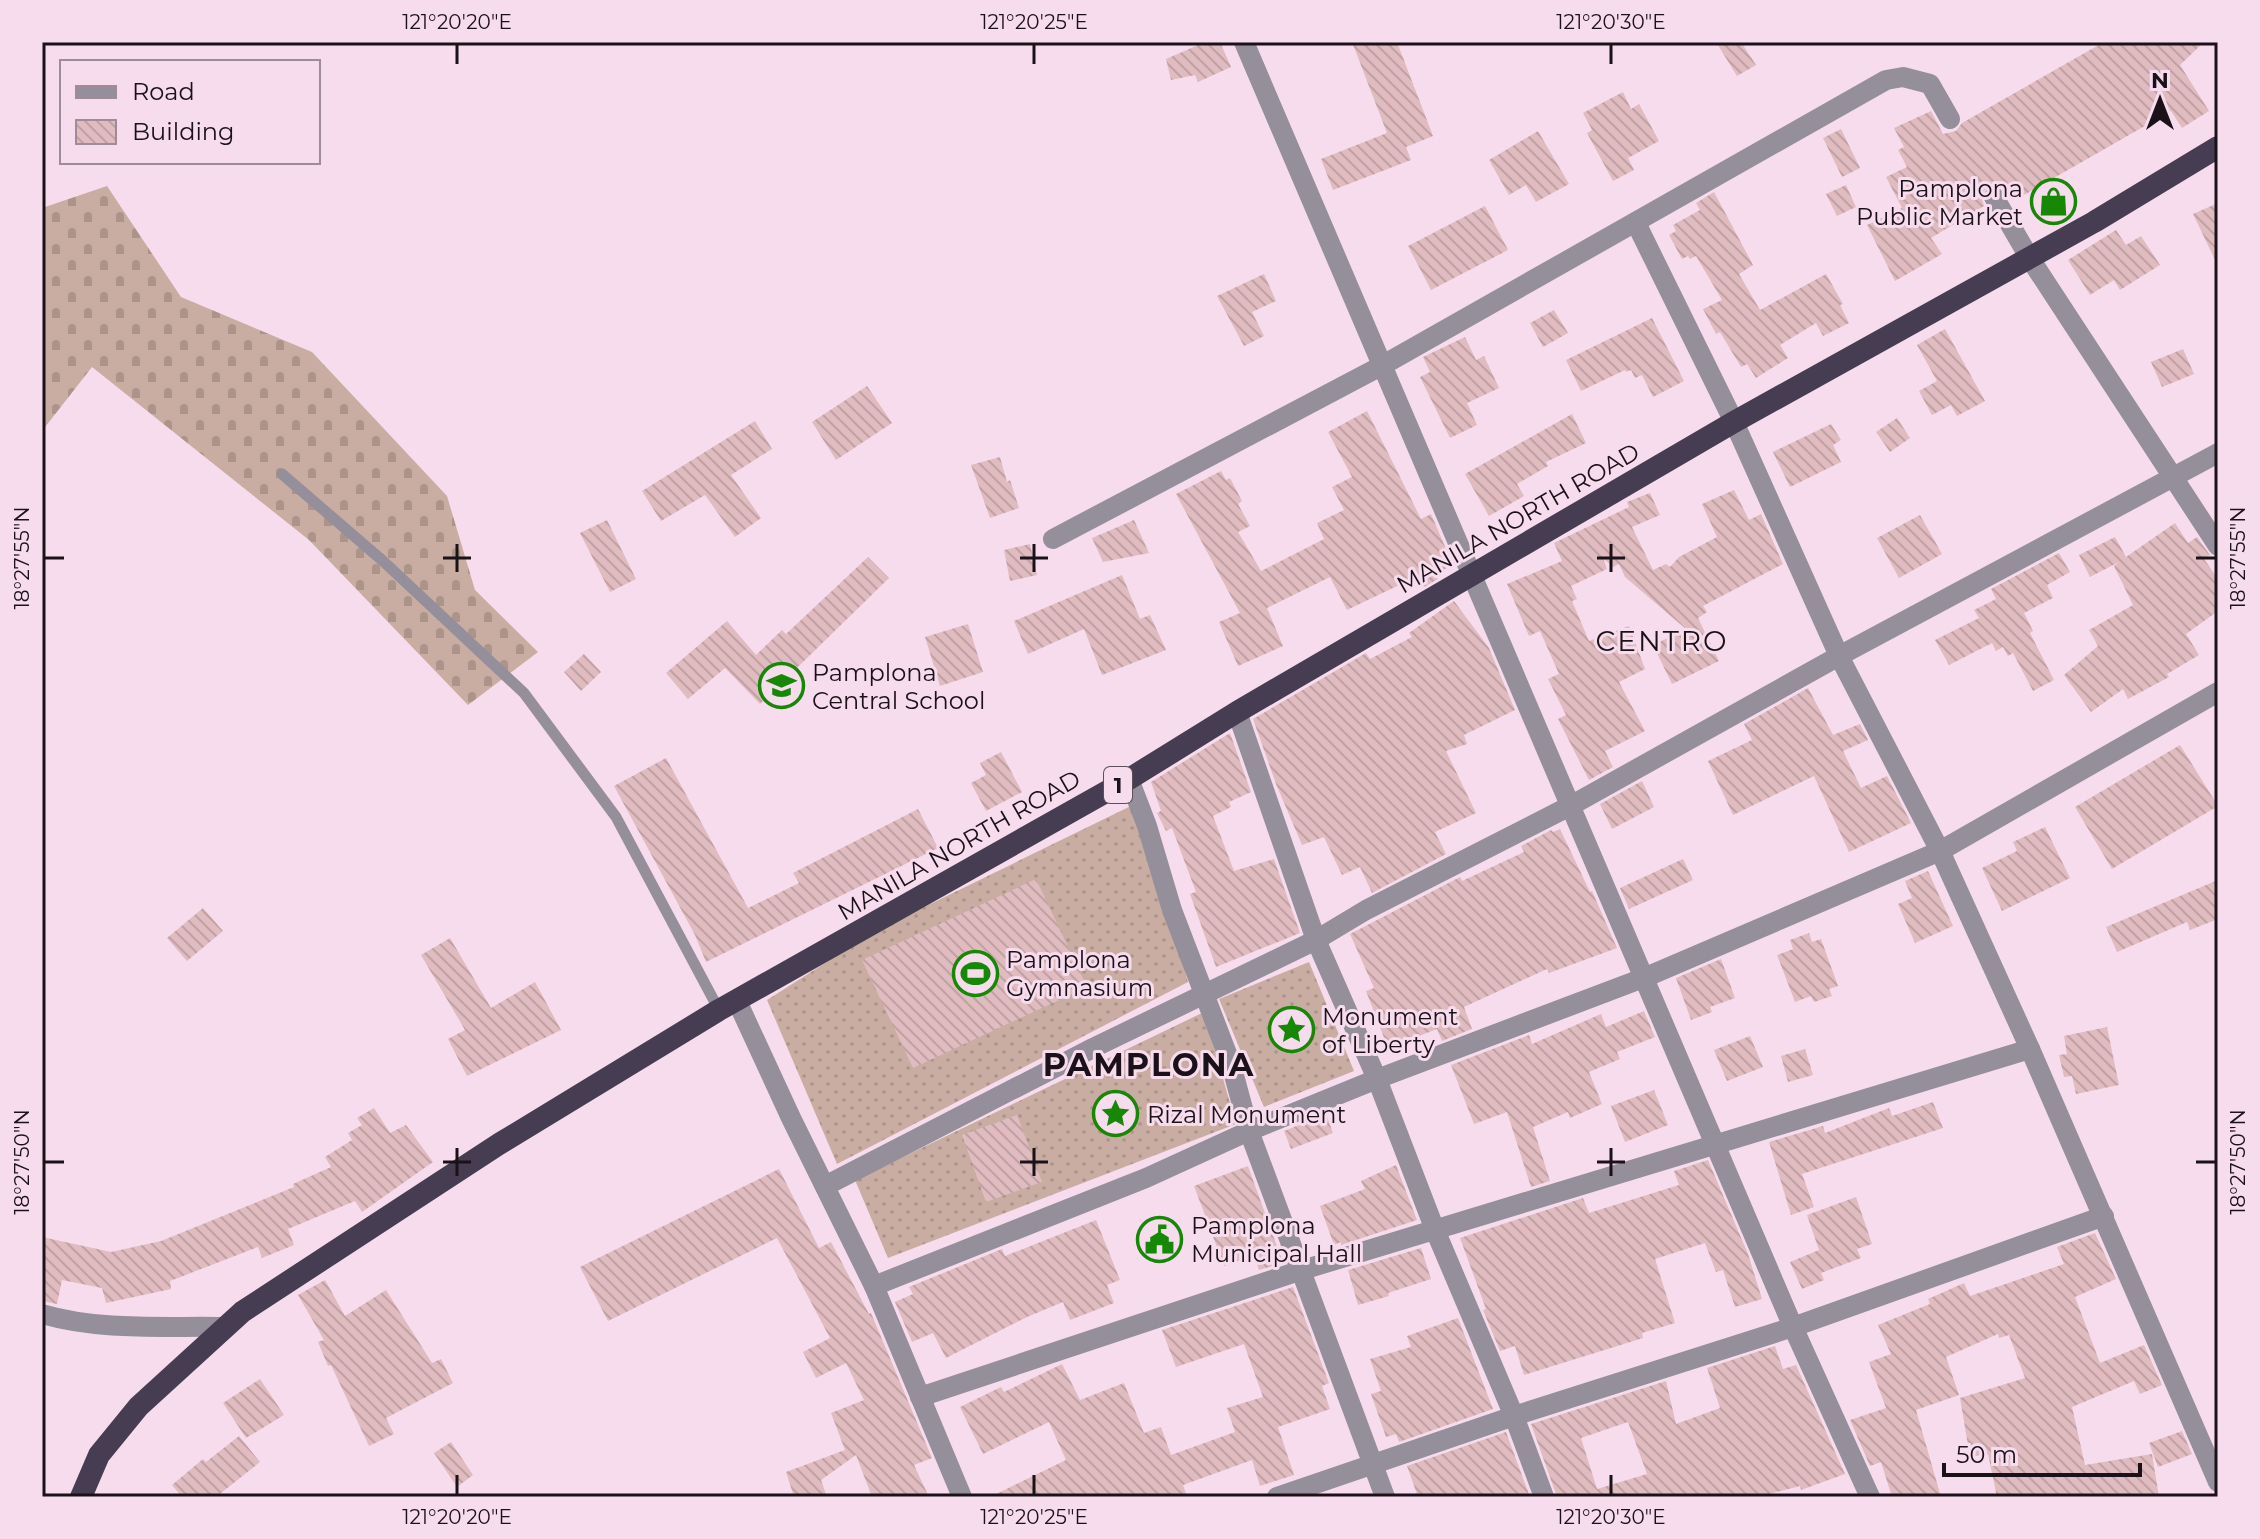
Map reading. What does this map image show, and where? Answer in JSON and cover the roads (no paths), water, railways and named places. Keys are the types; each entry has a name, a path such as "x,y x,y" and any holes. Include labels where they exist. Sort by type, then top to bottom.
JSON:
{"highway":[{"name":"MANILA NORTH ROAD","path":"81,1497 99,1455 139,1406 222,1327 266,1295 499,1144 728,1006 1129,779 1237,712 1734,422 2094,222 2218,147"}],"street":[{"path":"1244,42 1793,1327 1870,1497"},
{"path":"1053,539 1383,365 1886,80 1903,77 1930,84 1950,119"},
{"path":"1994,197 2029,257 2218,546"},
{"path":"1636,223 1734,422 1839,656 1940,851 2104,1216 2218,1482"},
{"path":"825,1186 1093,1048 1316,940 1366,910 1572,805 1839,656 2218,453"},
{"path":"874,1286 1146,1178 1249,1131 1377,1079 1646,977 1940,851 2218,692"},
{"path":"1237,712 1316,940 1377,1079 1544,1497"},
{"path":"1129,779 1203,996 1231,1064 1249,1131 1385,1497"},
{"path":"728,1006 825,1186 874,1286 962,1497"},
{"path":"920,1397 1299,1271 2030,1049"},
{"path":"1277,1497 1514,1416 1793,1327 2104,1216"},
{"path":"42,1314 105,1325 222,1327"}],"lane":[{"path":"282,474 383,561 524,693 616,817 728,1006"}],"place":[{"name":"Pamplona Public Market","path":"2054,202"},
{"name":"Pamplona Central School","path":"781,686"},
{"name":"Pamplona Gymnasium","path":"975,973"},
{"name":"Monument of Liberty","path":"1291,1030"},
{"name":"Rizal Monument","path":"1116,1114"},
{"name":"Pamplona Municipal Hall","path":"1160,1239"}],"district":[{"name":"CENTRO","path":"1662,641"},
{"name":"PAMPLONA","path":"1149,1064"}]}
